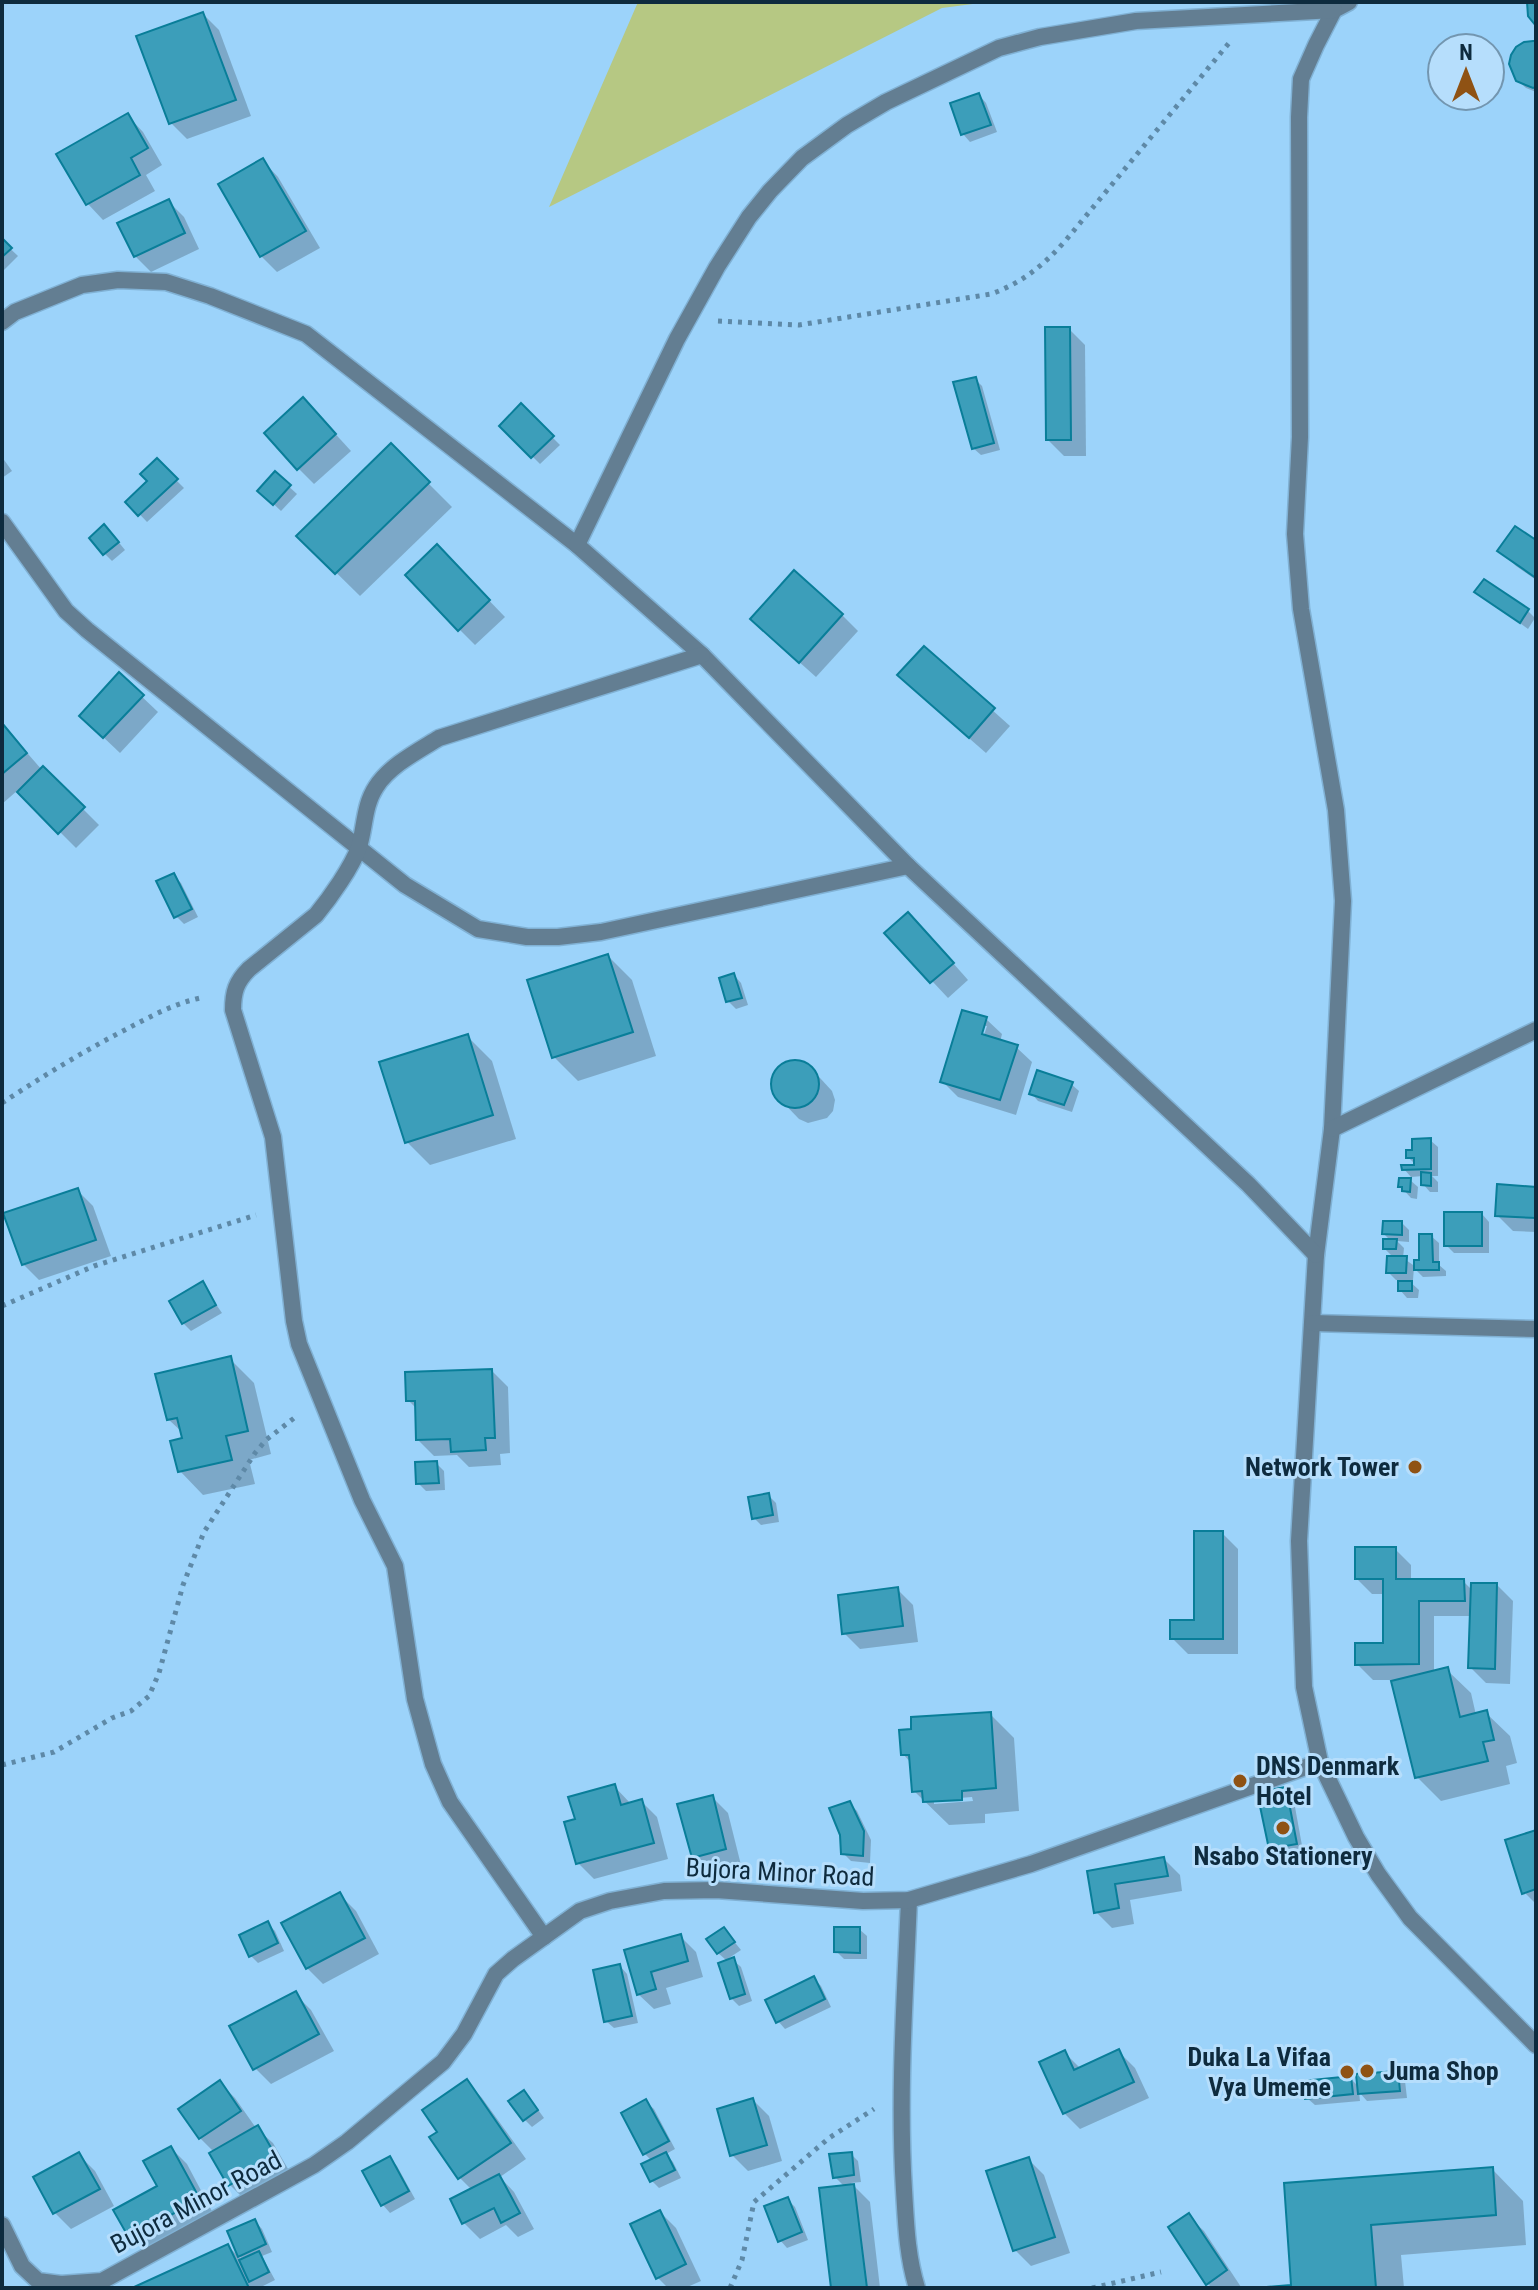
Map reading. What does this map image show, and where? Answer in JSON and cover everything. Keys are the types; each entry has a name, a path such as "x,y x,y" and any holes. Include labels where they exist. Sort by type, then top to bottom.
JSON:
{"street":[{"path":"577,545 688,320 749,217 802,158 847,125 886,102 999,48 1040,37 1136,21 1342,6"},
{"path":"1342,6 1301,79 1299,117 1300,437 1295,534 1301,609 1336,810 1343,901 1332,1129 1316,1255 1299,1541 1304,1687 1320,1762 1356,1837 1378,1874 1410,1918 1536,2045"},
{"path":"2,322 15,312 82,285 118,280 166,282 306,334 577,545 702,655 908,866 1248,1184 1316,1255"},
{"path":"2,522 66,611 87,630 405,885 478,929 527,937 601,932 908,866"},
{"path":"544,1937 450,1802 433,1764 415,1699 395,1566 362,1500 299,1344 270,1120 233,1010 233,992 239,979 249,969 316,915 358,849 374,789 409,757 439,738 702,655"},
{"path":"1332,1129 1536,1030"},
{"path":"1313,1323 1536,1329"},
{"name":"Bujora Minor Road","path":"2,2225 22,2266 38,2281 61,2284 102,2281 314,2165 347,2142 443,2062 464,2034 496,1974 580,1911 610,1901 664,1891 716,1890 863,1901 909,1900 1031,1864 1320,1762"},
{"path":"909,1900 902,2159 907,2241 917,2288"}],"path":[{"path":"688,320 799,325 991,294 1013,286 1048,261 1253,14"},
{"path":"2,1103 66,1061 167,1008 188,1000 233,992"},
{"path":"2,1306 94,1266 280,1208"},
{"path":"2,1765 54,1752 112,1718 131,1711 149,1696 159,1673 183,1585 204,1532 231,1487 266,1440 321,1397"},
{"path":"730,2288 742,2260 754,2202 829,2138 902,2092"},
{"path":"1092,2288 1161,2272"}],"green space":[{"path":"638,2 988,2 942,8 549,207"}],"building":[{"path":"1527,2 1536,2 1536,26 1528,16"},
{"path":"203,12 236,100 169,124 136,36"},
{"path":"1536,41 1536,87 1533,88 1516,81 1509,64 1516,47 1524,42"},
{"path":"979,93 991,125 961,135 950,103"},
{"path":"128,113 148,148 131,158 140,175 86,205 56,154"},
{"path":"263,158 306,231 260,257 218,184"},
{"path":"169,199 185,233 134,257 117,223"},
{"path":"2,238 12,248 2,257"},
{"path":"1045,327 1070,327 1071,440 1046,440"},
{"path":"976,377 994,443 972,449 953,382"},
{"path":"303,397 336,434 297,470 264,433"},
{"path":"521,403 554,436 531,458 499,426"},
{"path":"391,443 430,482 335,574 296,536"},
{"path":"157,458 178,479 138,516 125,502 147,481 140,474"},
{"path":"275,471 291,485 273,505 257,491"},
{"path":"104,524 119,542 103,555 89,538"},
{"path":"1515,526 1536,540 1536,578 1497,551"},
{"path":"437,544 490,600 458,631 405,575"},
{"path":"794,570 843,614 799,663 750,619"},
{"path":"1484,579 1529,609 1520,623 1474,592"},
{"path":"924,646 995,708 969,738 897,675"},
{"path":"119,672 144,695 103,738 79,716"},
{"path":"2,723 27,753 2,774"},
{"path":"43,766 85,807 58,834 17,792"},
{"path":"174,873 192,909 174,918 156,881"},
{"path":"908,912 954,963 930,983 884,933"},
{"path":"608,954 633,1032 552,1058 527,980"},
{"path":"734,973 742,998 726,1002 719,978"},
{"path":"962,1010 987,1017 982,1034 1018,1045 1000,1100 940,1082"},
{"path":"468,1034 493,1115 405,1143 379,1062"},
{"path":"795,1060 812,1067 819,1084 812,1101 795,1108 778,1101 771,1084 778,1067"},
{"path":"1037,1070 1073,1082 1064,1105 1029,1094"},
{"path":"1431,1138 1431,1169 1402,1170 1401,1165 1414,1165 1414,1158 1406,1158 1406,1150 1412,1150 1412,1139"},
{"path":"1421,1172 1431,1173 1431,1186 1421,1185"},
{"path":"1399,1178 1411,1178 1410,1192 1398,1187"},
{"path":"1497,1184 1536,1187 1536,1218 1495,1216"},
{"path":"78,1188 96,1240 22,1265 3,1213"},
{"path":"1444,1212 1482,1212 1482,1246 1444,1246"},
{"path":"1383,1221 1402,1221 1402,1235 1382,1234"},
{"path":"1419,1234 1432,1234 1433,1262 1439,1262 1439,1270 1414,1270 1414,1260 1419,1260"},
{"path":"1383,1239 1397,1239 1396,1249 1383,1249"},
{"path":"1387,1256 1407,1256 1406,1273 1386,1273"},
{"path":"203,1281 216,1305 182,1324 169,1301"},
{"path":"1398,1281 1412,1281 1412,1291 1398,1291"},
{"path":"231,1356 248,1431 226,1436 232,1460 178,1472 170,1441 182,1438 177,1418 167,1420 155,1374"},
{"path":"492,1369 495,1438 485,1438 486,1450 451,1452 450,1439 416,1440 415,1401 406,1401 405,1372"},
{"path":"437,1461 439,1483 416,1484 415,1462"},
{"path":"769,1493 773,1515 752,1519 748,1497"},
{"path":"1194,1531 1223,1531 1223,1639 1170,1639 1170,1620 1194,1620"},
{"path":"1355,1547 1396,1547 1396,1579 1464,1579 1465,1601 1419,1601 1419,1664 1355,1665 1355,1643 1383,1643 1383,1579 1355,1579"},
{"path":"1471,1583 1497,1583 1495,1669 1468,1668"},
{"path":"898,1587 903,1626 842,1634 838,1595"},
{"path":"1448,1667 1460,1717 1487,1710 1494,1740 1483,1742 1488,1761 1415,1778 1391,1681"},
{"path":"991,1712 996,1788 962,1791 962,1800 923,1802 922,1791 912,1792 909,1755 901,1755 899,1730 911,1729 911,1717"},
{"path":"615,1784 621,1805 642,1799 654,1843 576,1864 564,1822 575,1819 568,1797"},
{"path":"1286,1787 1297,1844 1269,1849 1257,1792"},
{"path":"713,1795 726,1849 692,1858 677,1804"},
{"path":"850,1801 864,1831 863,1856 841,1854 840,1835 829,1808"},
{"path":"1536,1830 1536,1889 1522,1894 1505,1840"},
{"path":"1164,1857 1168,1876 1115,1884 1119,1908 1094,1913 1087,1871"},
{"path":"340,1892 365,1938 306,1969 281,1923"},
{"path":"268,1921 278,1943 249,1957 239,1935"},
{"path":"724,1927 735,1942 717,1954 706,1939"},
{"path":"834,1927 860,1927 860,1953 834,1952"},
{"path":"681,1934 688,1961 651,1972 656,1989 637,1995 624,1950"},
{"path":"734,1957 745,1994 730,1999 718,1963"},
{"path":"620,1964 632,2016 604,2022 593,1970"},
{"path":"814,1976 825,1999 776,2023 765,2000"},
{"path":"296,1991 319,2034 253,2070 229,2026"},
{"path":"1119,2049 1134,2082 1063,2114 1039,2062 1065,2050 1074,2070"},
{"path":"1398,2071 1400,2091 1358,2094 1356,2074"},
{"path":"1351,2076 1353,2094 1305,2099 1303,2081"},
{"path":"467,2079 511,2143 458,2179 429,2137 437,2132 422,2110"},
{"path":"220,2080 241,2111 199,2139 178,2109"},
{"path":"524,2090 538,2110 523,2121 508,2101"},
{"path":"753,2098 767,2145 730,2156 717,2109"},
{"path":"646,2099 669,2141 643,2155 621,2113"},
{"path":"258,2125 277,2158 228,2186 209,2153"},
{"path":"171,2146 200,2199 129,2238 113,2210 157,2186 143,2161"},
{"path":"79,2152 100,2189 53,2214 33,2177"},
{"path":"666,2152 675,2170 650,2182 641,2164"},
{"path":"852,2152 854,2175 833,2178 829,2154"},
{"path":"390,2156 409,2191 381,2206 362,2171"},
{"path":"1029,2157 1055,2237 1013,2251 986,2171"},
{"path":"1493,2167 1496,2215 1371,2225 1376,2288 1255,2288 1291,2285 1284,2183"},
{"path":"499,2174 520,2213 501,2223 494,2208 462,2224 450,2199"},
{"path":"854,2184 867,2288 831,2288 819,2188"},
{"path":"788,2197 802,2232 778,2242 764,2206"},
{"path":"660,2210 686,2264 656,2279 630,2224"},
{"path":"1189,2213 1227,2270 1206,2285 1168,2227"},
{"path":"255,2219 266,2244 238,2257 227,2231"},
{"path":"228,2244 249,2288 132,2288"},
{"path":"259,2251 269,2272 249,2282 239,2260"}],"place":[{"name":"Network Tower","path":"1415,1467"},
{"name":"DNS Denmark Hotel","path":"1240,1781"},
{"name":"Nsabo Stationery","path":"1283,1828"},
{"name":"Juma Shop","path":"1367,2071"},
{"name":"Duka La Vifaa Vya Umeme","path":"1347,2072"}]}
